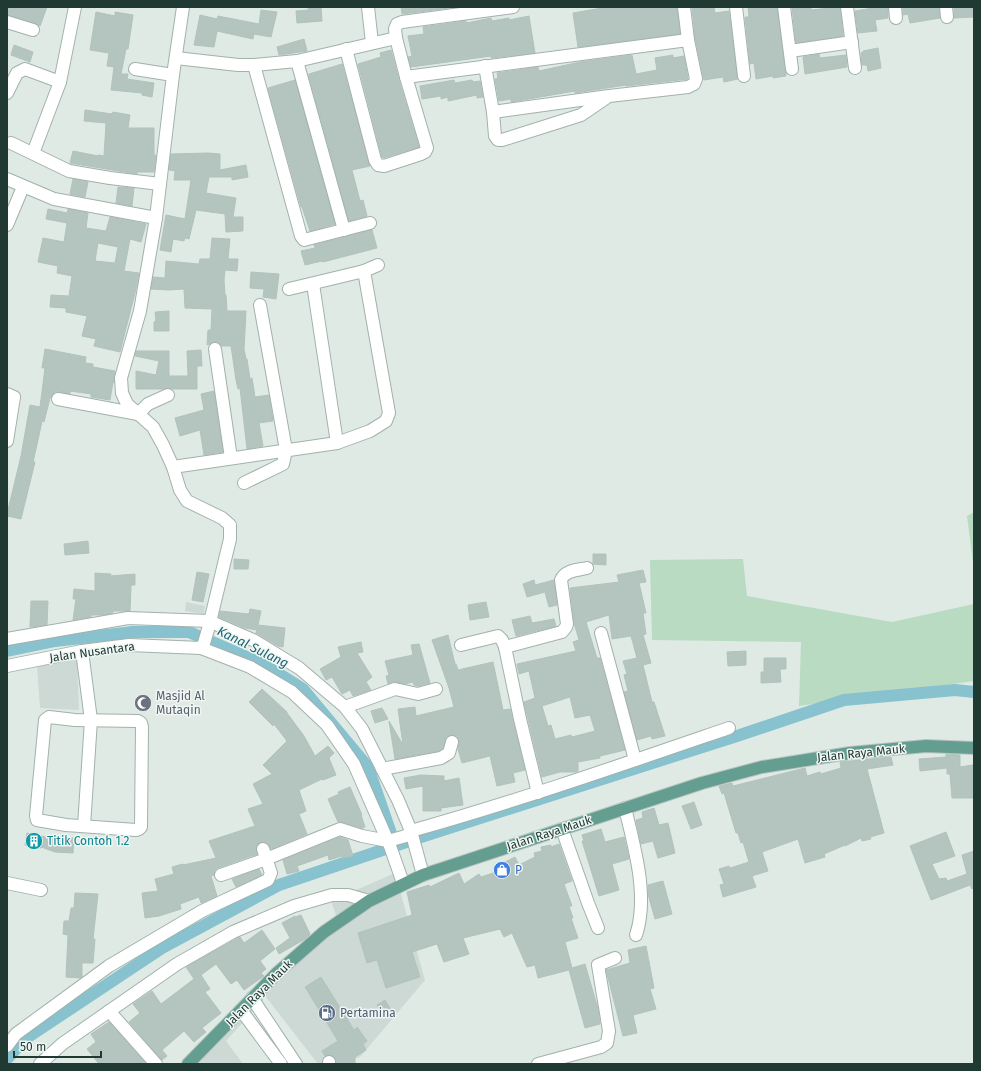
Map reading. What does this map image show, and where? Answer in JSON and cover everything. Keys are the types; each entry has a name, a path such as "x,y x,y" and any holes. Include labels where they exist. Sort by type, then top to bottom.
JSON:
{"main road":[{"name":"Jalan Raya Mauk","path":"188,1064 277,973 324,932 369,901 403,884 421,870 562,829 702,783 762,767 850,752 926,746 974,748"}],"street":[{"path":"35,148 60,82 75,7"},
{"path":"183,7 173,75 156,218 140,311 121,378 122,393 127,404 153,427 173,467 180,490 187,500 222,518 230,525 230,539 203,645"},
{"path":"368,7 372,43"},
{"path":"346,49 375,160 378,165 384,166 421,154 425,152 427,148 396,38 395,29 397,24 402,22 513,7"},
{"path":"493,112 688,87 694,84 696,79 688,40 684,7"},
{"path":"736,7 744,76"},
{"path":"784,7 792,69"},
{"path":"847,7 855,68"},
{"path":"7,22 33,30"},
{"path":"176,58 254,66 297,61 396,38"},
{"path":"406,77 688,40"},
{"path":"790,51 852,42"},
{"path":"297,61 344,230"},
{"path":"254,66 301,236 304,240 309,240 370,223"},
{"path":"485,66 493,112 495,136 498,140 581,115 609,96"},
{"path":"7,93 17,73 25,69 60,82"},
{"path":"135,69 173,75"},
{"path":"11,143 69,171 160,184"},
{"path":"7,179 54,199 156,218"},
{"path":"9,217 23,187"},
{"path":"289,290 378,266"},
{"path":"173,467 337,443 370,431 386,421 389,413 364,271"},
{"path":"313,284 337,443"},
{"path":"244,483 283,464 286,450 260,305"},
{"path":"215,349 231,458"},
{"path":"7,394 14,397 7,441"},
{"path":"138,414 148,404 168,395"},
{"path":"58,399 138,414"},
{"path":"505,647 565,630 567,624 561,580 567,573 587,568"},
{"path":"7,639 128,618 209,624 253,640 299,668 345,707 362,729 382,769 410,834 421,870"},
{"path":"602,633 635,760"},
{"path":"461,645 498,636 500,637 505,647 538,794"},
{"name":"Jalan Nusantara","path":"7,666 82,651 129,645 203,645 250,667 292,692 327,725 354,764 389,842 403,884"},
{"path":"82,651 91,720 84,826"},
{"path":"345,707 395,689 418,694 436,689"},
{"path":"49,718 138,721 142,724 141,827 136,830 84,826 39,822 37,820 36,816 45,720 49,718"},
{"path":"221,875 264,854 340,829 389,842 538,794 729,728"},
{"path":"382,769 441,758 449,753 452,742"},
{"path":"625,808 640,872 640,921 636,934"},
{"path":"562,829 598,928"},
{"path":"7,1046 16,1034 109,966 202,912 268,880 271,873 264,854"},
{"path":"7,883 41,890"},
{"path":"40,1064 62,1044 177,964 233,932 294,906 338,894 348,895 369,901"},
{"path":"538,1064 601,1047 607,1043 610,1031 598,965 615,958"},
{"path":"252,998 296,1064"},
{"path":"241,1010 280,1064"},
{"path":"109,1011 156,1064"}],"shaded area":[{"path":"186,602 205,606 204,614 185,611"},
{"path":"77,659 79,710 40,708 37,666"},
{"path":"395,873 425,980 361,1056 344,1064 318,1064 266,997 226,1041 243,1064 180,1064 336,915 331,901"}],"green space":[{"path":"974,512 974,570 967,516"},
{"path":"743,559 747,596 892,622 974,604 974,681 799,706 801,642 652,640 650,560"}],"building":[{"path":"7,7 47,7 40,26 35,23 7,15"},
{"path":"321,7 322,21 297,23 296,11"},
{"path":"401,7 457,7 402,14"},
{"path":"608,7 677,7 680,34 578,47 573,13"},
{"path":"692,7 714,7 715,13 729,11 738,79 724,82 723,77 704,80 695,37"},
{"path":"748,7 777,7 786,76 773,78 773,76 756,79 754,63 750,64 745,17 749,17"},
{"path":"792,7 811,7 811,10 840,7 843,36 796,43"},
{"path":"888,7 888,18 875,20 877,31 858,33 855,11"},
{"path":"903,7 939,7 940,18 910,23 908,14 903,15"},
{"path":"954,7 974,7 974,17 954,18"},
{"path":"261,10 277,12 271,37 254,34 253,39 217,31 214,47 194,45 200,15 217,19 218,16 259,24"},
{"path":"96,12 115,16 115,12 133,15 128,49 126,49 121,74 128,74 127,79 154,83 152,97 142,95 142,93 111,90 114,67 107,66 109,53 90,50"},
{"path":"529,16 535,53 491,58 491,56 411,67 408,57 412,56 408,36 424,34 423,27 466,21 467,23 491,18 492,21 509,18 509,20"},
{"path":"304,39 307,51 279,55 277,47"},
{"path":"14,45 33,52 30,62 11,55"},
{"path":"878,48 881,68 868,71 867,65 862,65 861,53 863,51"},
{"path":"391,50 419,147 383,158 358,64 381,57 380,53"},
{"path":"819,54 820,58 846,55 847,67 805,74 803,57"},
{"path":"632,55 636,74 657,70 655,58 673,55 673,58 684,56 688,79 626,85 575,93 575,91 511,102 511,99 499,101 495,79 498,78 497,73 538,67 539,71 580,62"},
{"path":"342,64 370,166 352,170 360,201 363,200 367,216 349,221 309,76 309,74"},
{"path":"295,80 335,224 310,231 301,207 268,88"},
{"path":"454,80 455,83 472,80 473,82 480,81 483,97 477,98 477,95 448,101 448,97 441,99 441,96 422,99 420,86"},
{"path":"85,110 130,115 128,128 154,128 154,155 156,155 154,172 137,172 137,174 70,163 73,151 104,156 106,123 84,121"},
{"path":"171,154 220,154 220,170 246,165 248,177 232,180 232,177 209,177 206,193 236,198 233,217 243,217 243,231 226,232 225,214 196,210 189,239 185,238 184,241 173,239 171,252 160,250 166,215 185,219 191,180 174,180 175,171 169,170"},
{"path":"73,179 88,182 85,197 70,194"},
{"path":"118,187 134,188 132,206 116,203"},
{"path":"48,209 67,213 68,209 88,213 86,228 106,231 110,217 146,224 141,242 130,239 124,271 139,273 120,352 94,346 96,339 82,336 87,316 66,312 66,308 50,307 51,295 69,296 72,276 57,273 58,266 38,262 43,238 64,242 67,223 46,219","holes":["98,243 118,247 115,263 95,261"]},
{"path":"372,230 377,248 323,262 305,265 301,251 315,248 314,245"},
{"path":"212,238 230,239 228,259 238,259 237,271 225,270 224,280 227,311 246,311 244,349 250,379 252,378 255,397 269,395 273,421 259,423 263,446 247,449 240,388 238,389 231,346 222,346 218,342 207,345 208,330 211,330 212,309 185,308 184,289 151,289 153,277 165,278 166,261 199,264 200,259 210,259"},
{"path":"251,272 279,274 276,299 263,297 264,289 250,288"},
{"path":"169,311 169,331 154,331 154,322 156,321 155,312"},
{"path":"45,349 86,357 85,363 93,364 93,367 115,371 114,383 113,382 110,400 91,397 91,394 70,391 70,394 56,391 50,398 44,422 42,421 33,462 35,462 21,519 7,516 7,514 21,456 30,405 40,407 45,368 42,368"},
{"path":"201,350 202,366 197,366 197,389 136,389 136,371 156,375 159,361 135,356 136,351 169,351 169,376 188,376 187,351"},
{"path":"214,391 223,452 204,455 200,430 180,436 175,418 204,410 201,394"},
{"path":"88,541 89,553 65,555 64,544"},
{"path":"593,554 606,554 606,565 593,564"},
{"path":"234,559 249,560 248,569 234,569"},
{"path":"643,570 646,582 639,583 646,613 643,613 646,634 643,635 651,663 643,665 652,702 654,702 665,736 652,739 651,736 637,740 624,692 628,691 624,675 627,674 623,661 637,658 631,636 612,639 609,615 586,622 597,658 600,658 625,750 600,756 600,758 578,762 578,771 575,772 560,772 542,777 524,702 535,698 529,671 519,674 517,664 576,651 573,642 579,640 574,623 570,588 619,582 617,575","holes":["570,697 575,718 590,715 595,731 572,737 571,735 555,739 551,725 548,726 542,706"]},
{"path":"197,572 209,574 203,602 192,600"},
{"path":"95,573 111,574 110,576 135,574 135,585 131,585 130,611 113,611 113,613 91,615 91,617 73,620 76,599 73,599 74,589 95,591"},
{"path":"534,580 535,585 554,580 557,605 549,607 545,592 527,597 523,584"},
{"path":"31,601 48,601 47,625 30,627"},
{"path":"486,602 489,617 470,620 468,605"},
{"path":"250,609 261,611 258,625 285,628 283,647 278,646 256,633 257,630 245,628 219,617 220,611 249,614"},
{"path":"530,616 532,623 554,619 556,626 516,636 512,620"},
{"path":"448,635 455,664 458,670 493,662 503,710 510,709 525,770 513,773 515,782 497,786 490,756 462,763 458,749 459,740 457,736 454,735 446,737 443,748 438,751 395,759 389,721 403,745 398,709 415,707 416,716 454,707 432,640"},
{"path":"361,642 363,652 357,653 372,677 366,682 371,690 353,696 350,690 342,694 332,677 326,680 320,669 341,657 338,647"},
{"path":"419,644 430,683 418,686 414,685 413,682 405,684 393,682 388,684 386,676 389,675 385,661 413,655 411,645"},
{"path":"746,651 746,665 728,666 727,652"},
{"path":"764,658 786,658 786,669 780,669 781,682 761,683 761,672 764,672"},
{"path":"262,689 287,712 304,736 315,756 328,746 334,753 329,758 336,775 323,780 322,779 299,790 306,811 299,814 307,834 271,849 268,843 260,842 256,847 257,854 215,870 214,875 211,876 217,896 201,903 199,897 180,904 181,909 159,916 145,918 142,893 158,891 155,879 174,874 172,867 216,858 209,841 255,826 248,809 263,804 253,784 272,774 263,765 287,741 274,724 273,726 249,702"},
{"path":"382,708 388,719 375,723 371,711"},
{"path":"946,754 960,755 960,767 973,765 974,798 952,798 950,774 947,774 947,768 920,771 919,759 946,757"},
{"path":"891,757 893,765 867,769 884,833 862,841 861,838 824,854 825,857 805,863 798,839 762,852 768,871 752,876 756,887 723,897 720,885 724,884 719,869 729,866 730,868 749,862 743,842 741,843 738,833 736,833 724,793 722,794 719,786 732,783 733,786 805,768 807,776 820,772 821,774 841,768 840,762"},
{"path":"421,775 444,776 444,781 459,778 463,805 441,808 441,811 423,811 423,786 406,789 404,778"},
{"path":"350,787 362,815 365,827 362,828 338,822 328,799 339,794 338,792"},
{"path":"694,802 702,825 691,829 682,806"},
{"path":"654,808 659,825 668,823 675,853 658,858 653,841 641,844 636,820 643,818 642,812"},
{"path":"601,829 605,842 624,837 629,859 612,864 619,890 599,896 582,841 584,841 582,835"},
{"path":"946,832 955,856 932,864 939,879 946,878 947,881 967,874 962,855 974,851 974,888 972,889 970,885 931,900 910,846"},
{"path":"27,833 60,840 60,837 74,838 73,853 55,852 41,847 25,845"},
{"path":"340,837 348,840 353,856 342,858 342,856 329,860 328,855 297,866 299,871 287,874 283,860"},
{"path":"559,844 572,881 564,884 572,906 569,906 573,918 571,918 578,938 565,942 572,968 585,964 598,1009 600,1024 585,1028 569,970 538,978 535,965 527,967 512,933 504,937 500,929 463,938 469,954 444,962 437,944 412,952 420,977 386,988 377,960 367,963 358,933 412,915 407,892 429,885 430,887 459,873 464,884 479,874 481,877 496,872 495,870 506,865 505,862 515,857 519,865 535,857 534,853 542,851 541,847 551,845 551,847"},
{"path":"259,869 262,875 236,887 232,879"},
{"path":"663,881 672,914 655,919 648,894 648,885"},
{"path":"75,893 98,894 93,939 95,939 93,963 82,963 82,977 80,978 66,977 68,935 63,934 64,921 69,921 71,908 74,908"},
{"path":"301,915 310,934 305,939 279,954 276,948 290,938 282,923 295,916"},
{"path":"262,930 275,949 260,961 266,969 261,973 264,976 244,990 237,980 231,984 216,964 201,975 210,989 205,992 221,1013 202,1028 206,1032 194,1042 184,1031 162,1050 167,1056 162,1060 129,1022 140,1013 133,1004 152,991 161,1004 194,979 186,967 240,937 244,943"},
{"path":"646,946 654,988 650,989 656,1009 633,1015 637,1033 623,1036 606,970 630,963 628,950"},
{"path":"321,977 354,1030 357,1027 367,1041 363,1044 366,1050 355,1057 355,1064 336,1064 336,1059 333,1056 325,1056 322,1051 338,1041 305,987"},
{"path":"385,1000 391,1010 383,1014 377,1005"},
{"path":"109,1022 146,1064 99,1064 87,1049 96,1042 91,1034"}],"waterway":[{"name":"Kanal Sulang","path":"7,651 55,641 133,632 189,632 265,665 303,689 368,767 395,845"},
{"path":"7,1059 25,1039 162,948 279,885 424,836 740,735 844,700 955,690 974,692"}],"place":[{"name":"Masjid Al Mutaqin","path":"143,703"},
{"name":"Titik Contoh 1.2","path":"34,841"},
{"name":"P","path":"502,870"},
{"name":"Pertamina","path":"327,1013"}]}
